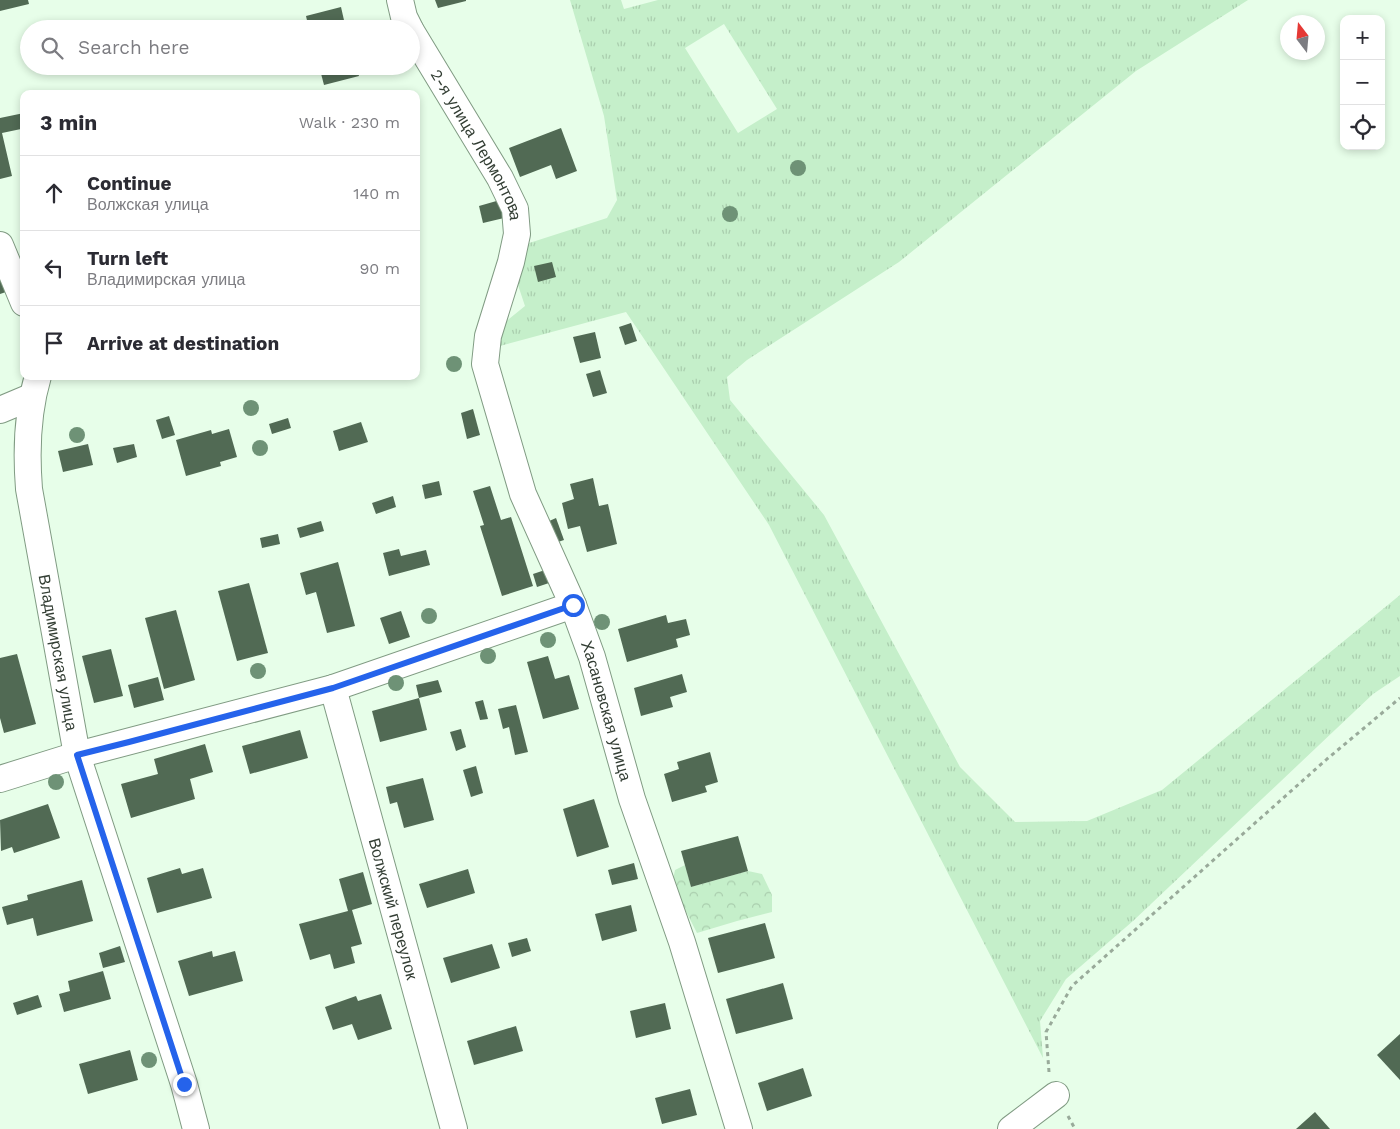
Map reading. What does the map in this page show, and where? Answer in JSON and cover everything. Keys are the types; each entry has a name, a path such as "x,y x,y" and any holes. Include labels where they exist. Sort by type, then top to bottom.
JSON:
{"street":[{"name":"2-я улица Лермонтова","path":"400,0 406,20"},
{"name":"2-я улица Лермонтова","path":"420,45 500,178 515,208 517,234 501,296"},
{"path":"0,246 20,294"},
{"name":"Хасановская улица","path":"501,296 488,336 485,364 523,494 573,605 592,656 632,798 682,942 739,1129"},
{"path":"0,410 34,387"},
{"name":"Владимирская улица","path":"34,387 26,458 29,489 77,755 184,1084 196,1129"},
{"path":"0,780 77,755 333,688 573,605"},
{"name":"Волжский переулок","path":"333,688 454,1129"},
{"path":"1011,1129 1056,1095"}],"path":[{"path":"1075,1129 1056,1095 1050,1076 1046,1032 1072,986 1327,759 1400,698"}],"green space":[{"path":"570,0 621,0 624,9 658,0 1248,0 1136,71 899,262 747,360 727,377 730,400 824,515 960,767 1015,822 1087,821 1162,790 1400,595 1400,676 1373,694 1133,921 1066,979 1040,1021 1043,1058 769,525 626,312 489,349 504,323 525,306 517,282 523,245 607,218 617,200 604,116","holes":["724,24 777,109 738,133 685,48"]},
{"path":"685,865 691,887 748,871 762,874 772,895 772,912 697,933 672,884 675,870"}],"building":[{"path":"0,0 28,0 29,4 0,11"},
{"path":"435,0 466,0 466,1 438,8"},
{"path":"341,7 344,20 307,20 306,16"},
{"path":"321,75 359,76 324,85"},
{"path":"20,114 20,129 2,133 12,176 0,179 0,118"},
{"path":"561,128 577,171 556,179 551,165 520,177 509,148"},
{"path":"500,200 504,218 483,223 479,206"},
{"path":"552,262 556,277 538,282 534,266"},
{"path":"0,275 6,292 0,294"},
{"path":"631,323 637,341 625,345 619,327"},
{"path":"595,332 601,358 580,363 573,337"},
{"path":"600,370 607,393 593,397 586,374"},
{"path":"473,409 480,435 467,439 461,413"},
{"path":"169,416 175,435 162,439 156,420"},
{"path":"288,418 291,428 272,434 269,424"},
{"path":"361,422 368,442 339,451 333,431"},
{"path":"229,429 237,457 220,462 221,466 186,476 176,440 211,430 212,434"},
{"path":"88,444 93,465 63,472 58,451"},
{"path":"134,444 137,457 117,463 113,448"},
{"path":"593,478 599,506 608,504 617,544 587,552 580,526 568,529 562,503 574,499 570,484"},
{"path":"439,481 442,495 425,499 422,485"},
{"path":"490,486 501,520 511,517 533,586 502,596 480,526 484,525 473,491"},
{"path":"393,496 396,507 376,514 372,503"},
{"path":"556,518 564,540 555,543 547,522"},
{"path":"321,521 324,531 300,538 297,528"},
{"path":"278,534 280,544 262,548 260,538"},
{"path":"399,549 401,556 426,550 430,565 389,576 383,553"},
{"path":"338,562 355,626 327,633 316,592 306,595 300,573"},
{"path":"545,570 549,583 537,587 533,574"},
{"path":"249,583 268,653 237,661 218,591"},
{"path":"176,610 195,680 164,689 145,618"},
{"path":"401,611 410,637 389,644 380,618"},
{"path":"666,615 668,623 686,619 690,635 676,639 678,647 627,662 618,629"},
{"path":"111,649 123,696 94,703 82,656"},
{"path":"17,654 36,724 4,733 0,718 0,658"},
{"path":"548,656 555,679 569,675 579,709 543,719 527,662"},
{"path":"682,674 687,692 670,697 673,707 641,716 634,688"},
{"path":"158,677 164,700 134,708 128,685"},
{"path":"438,680 442,692 419,698 416,685"},
{"path":"419,698 427,730 380,742 372,711"},
{"path":"483,700 488,719 480,720 475,702"},
{"path":"516,705 528,752 515,755 509,727 503,729 498,709"},
{"path":"461,729 466,747 456,751 450,732"},
{"path":"300,730 308,758 250,774 242,746"},
{"path":"205,744 213,772 190,779 195,799 131,818 121,784 158,774 154,759"},
{"path":"710,752 718,782 705,786 707,792 672,802 664,774 679,769 677,762"},
{"path":"476,766 483,793 471,797 463,770"},
{"path":"423,778 434,820 404,828 397,802 390,804 386,787"},
{"path":"594,799 609,847 577,857 563,809"},
{"path":"48,804 60,838 14,853 12,847 1,851 0,820"},
{"path":"738,836 748,871 691,887 681,851"},
{"path":"634,863 638,879 612,885 608,870"},
{"path":"180,868 182,874 203,868 212,898 157,913 147,878"},
{"path":"468,869 475,893 427,908 419,884"},
{"path":"363,872 372,904 352,910 362,944 351,947 355,963 334,969 330,954 310,960 299,924 348,911 339,879"},
{"path":"82,880 93,921 37,936 33,918 7,925 2,907 28,900 27,895"},
{"path":"631,905 637,931 602,941 595,914"},
{"path":"765,923 775,958 718,973 708,938"},
{"path":"527,938 531,951 512,957 508,943"},
{"path":"492,944 500,968 451,983 443,958"},
{"path":"120,946 125,962 103,968 99,953"},
{"path":"212,951 213,957 235,951 243,981 189,996 178,961"},
{"path":"103,971 111,999 64,1012 59,994 70,991 68,981"},
{"path":"783,983 793,1019 736,1034 726,999"},
{"path":"381,994 392,1029 358,1040 352,1024 333,1030 325,1007 356,996 358,1001"},
{"path":"38,995 42,1007 17,1015 13,1003"},
{"path":"665,1003 671,1029 636,1038 630,1011"},
{"path":"516,1026 523,1051 474,1065 467,1041"},
{"path":"1400,1034 1400,1080 1377,1055"},
{"path":"130,1050 138,1080 88,1094 79,1064"},
{"path":"803,1068 812,1096 767,1111 758,1083"},
{"path":"690,1089 697,1115 662,1124 655,1098"},
{"path":"1315,1112 1330,1129 1296,1129"}],"route":[{"path":"184,1084 77,755 333,688 573,605"}]}
